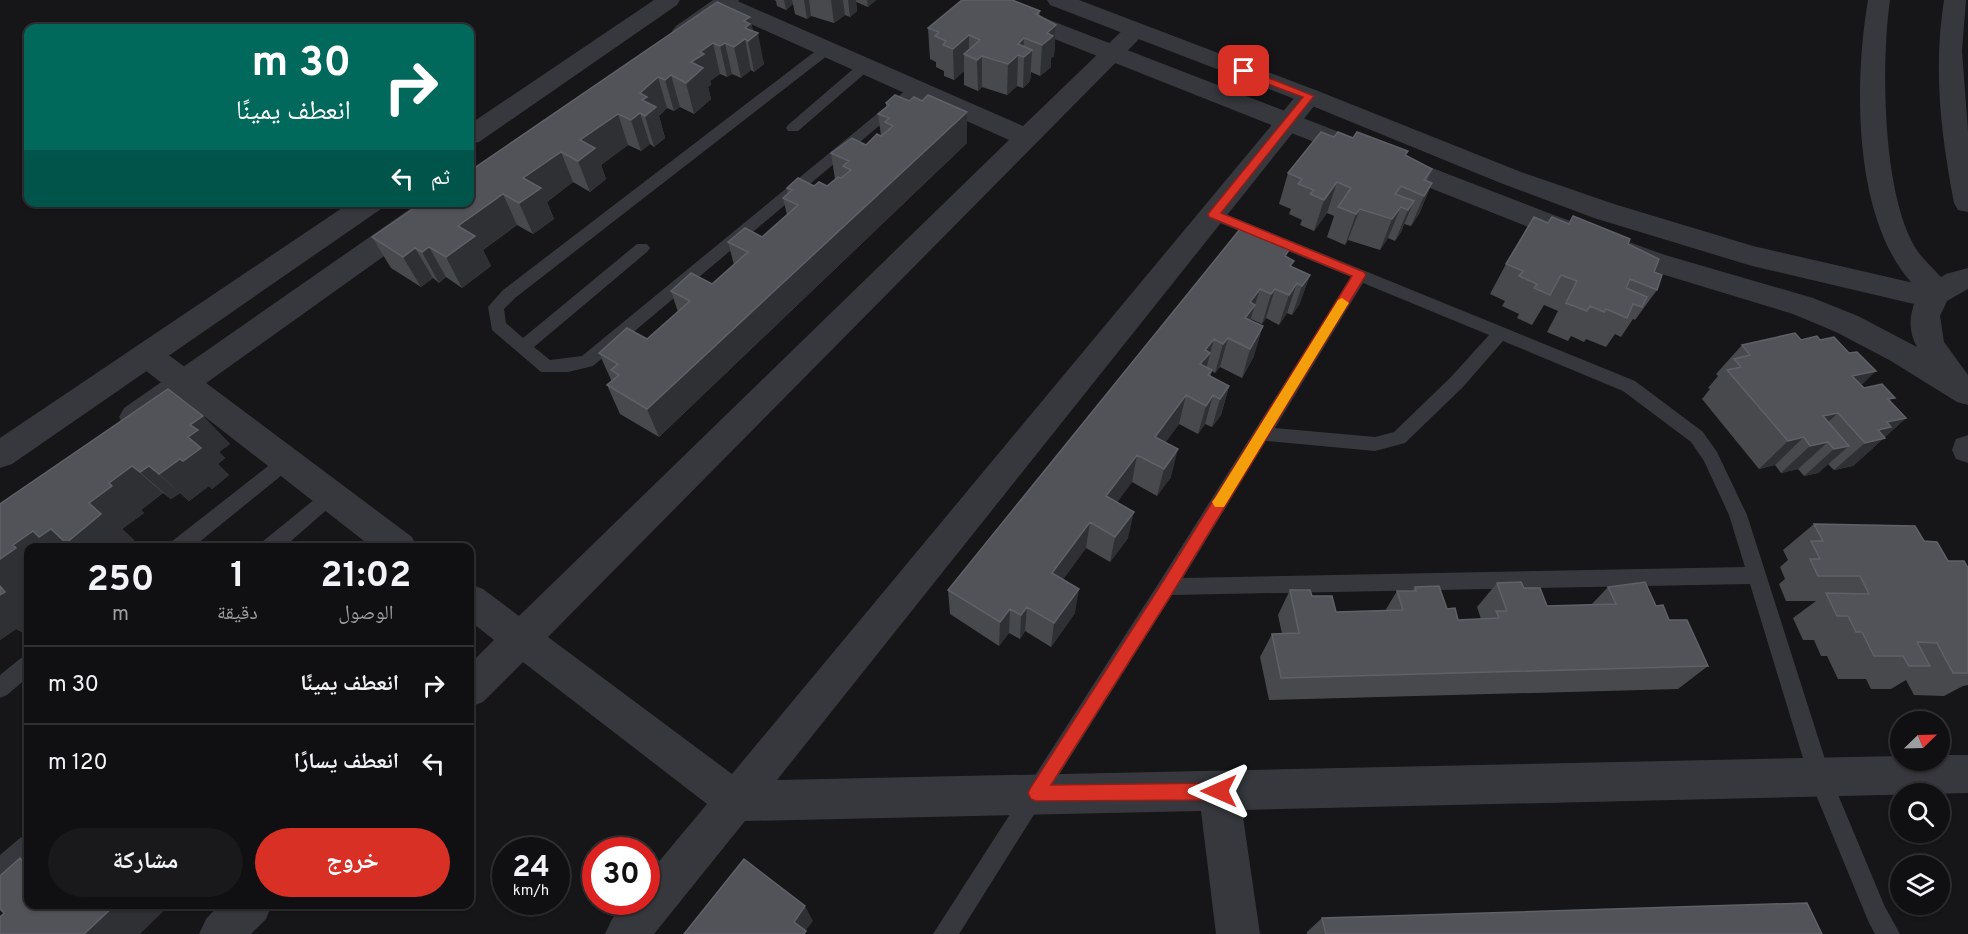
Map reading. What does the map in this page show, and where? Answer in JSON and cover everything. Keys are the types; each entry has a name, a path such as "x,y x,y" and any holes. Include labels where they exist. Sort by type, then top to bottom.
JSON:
{"street":[{"path":"474,133 669,0"},
{"path":"977,0 1541,221 1645,258 1803,306 1856,329 1968,393"},
{"path":"1058,0 1309,96 1512,178 1604,211 1752,256 1954,283"},
{"path":"1879,0 1871,75 1878,158 1888,218 1904,252 1954,283"},
{"path":"1955,0 1949,41 1953,111 1968,203"},
{"path":"664,45 725,2 1028,138"},
{"path":"474,684 1136,30"},
{"path":"627,934 1309,96"},
{"path":"0,455 364,207"},
{"path":"116,430 433,207"},
{"path":"1954,283 1924,312 1927,339 1942,367 1968,393"},
{"path":"147,355 332,495 388,543"},
{"path":"474,603 736,801 1968,774"},
{"path":"1219,791 1238,934"},
{"path":"221,934 246,909"}],"lane":[{"path":"827,49 509,294 496,307 498,326 547,368 587,361 916,89"},
{"path":"793,128 865,66"},
{"path":"1213,214 1629,386 1697,437 1711,457 1738,514 1820,778 1877,915 1888,934"},
{"path":"523,347 642,248"},
{"path":"945,934 1167,587 1360,275"},
{"path":"1262,434 1375,444 1399,438 1457,382 1500,333"},
{"path":"184,543 287,461"},
{"path":"275,543 332,495"},
{"path":"1167,587 1757,575"},
{"path":"0,688 24,668"},
{"path":"0,870 24,849"}],"building":[{"path":"962,0 1012,0 1040,11 1036,14 1056,25 1047,33 1053,36 1042,45 1024,38 1018,44 1032,50 1024,57 1018,55 1008,64 982,56 977,60 964,54 980,40 969,35 953,49 943,45 946,41 935,36 939,32 928,28"},
{"path":"717,2 750,17 744,21 750,24 745,28 758,33 748,41 745,39 734,47 725,43 720,46 713,43 700,52 704,54 691,62 703,68 686,83 671,75 665,80 658,77 640,93 647,97 642,100 656,107 645,116 640,113 631,120 618,114 580,140 595,148 578,161 561,152 523,178 541,188 519,203 503,194 458,226 475,236 446,257 429,247 422,252 415,248 403,257 372,237 416,207 474,207 474,168"},
{"path":"895,95 909,101 914,97 922,101 928,95 967,112 647,409 607,385 619,375 611,370 618,364 599,353 627,328 647,339 690,301 671,291 691,273 712,284 748,252 728,242 745,228 762,237 798,205 783,198 792,190 787,188 798,178 814,186 819,182 827,186 851,170 843,166 849,161 831,153 852,138 866,145 877,134 881,136 893,126 885,122 889,118 878,114 889,105 886,103"},
{"path":"1321,132 1334,137 1338,132 1353,138 1357,132 1408,151 1405,155 1432,169 1424,180 1432,183 1424,196 1401,186 1395,194 1414,201 1408,210 1401,207 1392,219 1360,209 1356,214 1338,207 1351,188 1337,182 1324,200 1310,194 1314,190 1298,184 1302,179 1288,173"},
{"path":"1573,216 1630,239 1628,244 1659,259 1654,272 1662,275 1657,290 1630,279 1626,288 1647,297 1642,307 1633,304 1627,318 1606,309 1604,312 1590,306 1587,311 1566,303 1577,281 1561,275 1550,295 1534,288 1537,284 1519,276 1523,271 1506,264 1534,217 1548,223 1552,217 1569,224"},
{"path":"1241,228 1289,250 1285,256 1294,261 1290,266 1310,275 1302,286 1297,283 1289,295 1275,289 1271,294 1260,289 1250,302 1255,305 1245,318 1263,326 1250,349 1228,338 1223,344 1214,339 1205,350 1210,353 1200,364 1212,370 1208,375 1229,386 1220,399 1213,395 1206,406 1186,395 1155,437 1178,449 1164,469 1137,455 1106,496 1134,512 1115,537 1090,522 1052,573 1079,589 1054,623 1027,607 1021,615 1010,609 1000,622 948,590"},
{"path":"1795,333 1801,340 1817,336 1820,340 1834,337 1849,353 1857,352 1876,371 1852,376 1864,388 1882,384 1895,398 1888,399 1906,418 1887,422 1891,427 1878,430 1885,438 1865,443 1838,413 1823,416 1849,446 1834,449 1828,442 1810,446 1804,437 1788,441 1727,370 1741,367 1734,359 1750,355 1742,345"},
{"path":"168,389 203,416 190,425 198,430 188,437 201,448 159,474 149,466 140,472 132,466 109,483 112,486 89,503 101,514 66,543 51,529 39,537 33,531 13,545 16,548 0,559 0,504"},
{"path":"1814,524 1915,526 1924,541 1937,542 1948,561 1964,561 1968,568 1968,673 1953,673 1937,643 1917,642 1930,666 1909,666 1903,656 1874,656 1862,632 1856,632 1848,616 1837,616 1826,593 1869,594 1860,576 1818,576 1810,559 1820,559 1811,541 1823,541"},
{"path":"1521,582 1524,588 1540,588 1547,606 1616,604 1608,587 1645,582 1656,606 1663,605 1669,620 1687,620 1708,666 1281,678 1272,634 1299,633 1290,590 1310,590 1312,596 1332,596 1336,612 1403,610 1397,591 1416,591 1415,587 1439,586 1447,609 1455,608 1458,620 1499,618 1496,611 1507,611 1497,583"},
{"path":"20,858 24,863 24,909 111,909 84,934 0,934 0,917 4,913 0,909 0,876"},
{"path":"744,859 805,906 794,922 806,931 804,934 684,934"},
{"path":"1807,903 1822,934 1326,934 1322,918"}],"slow traffic":[{"path":"1219,502 1342,303"}],"route":[{"path":"1219,791 1036,793 1167,587 1360,275 1213,214 1309,96 1244,71"}]}
